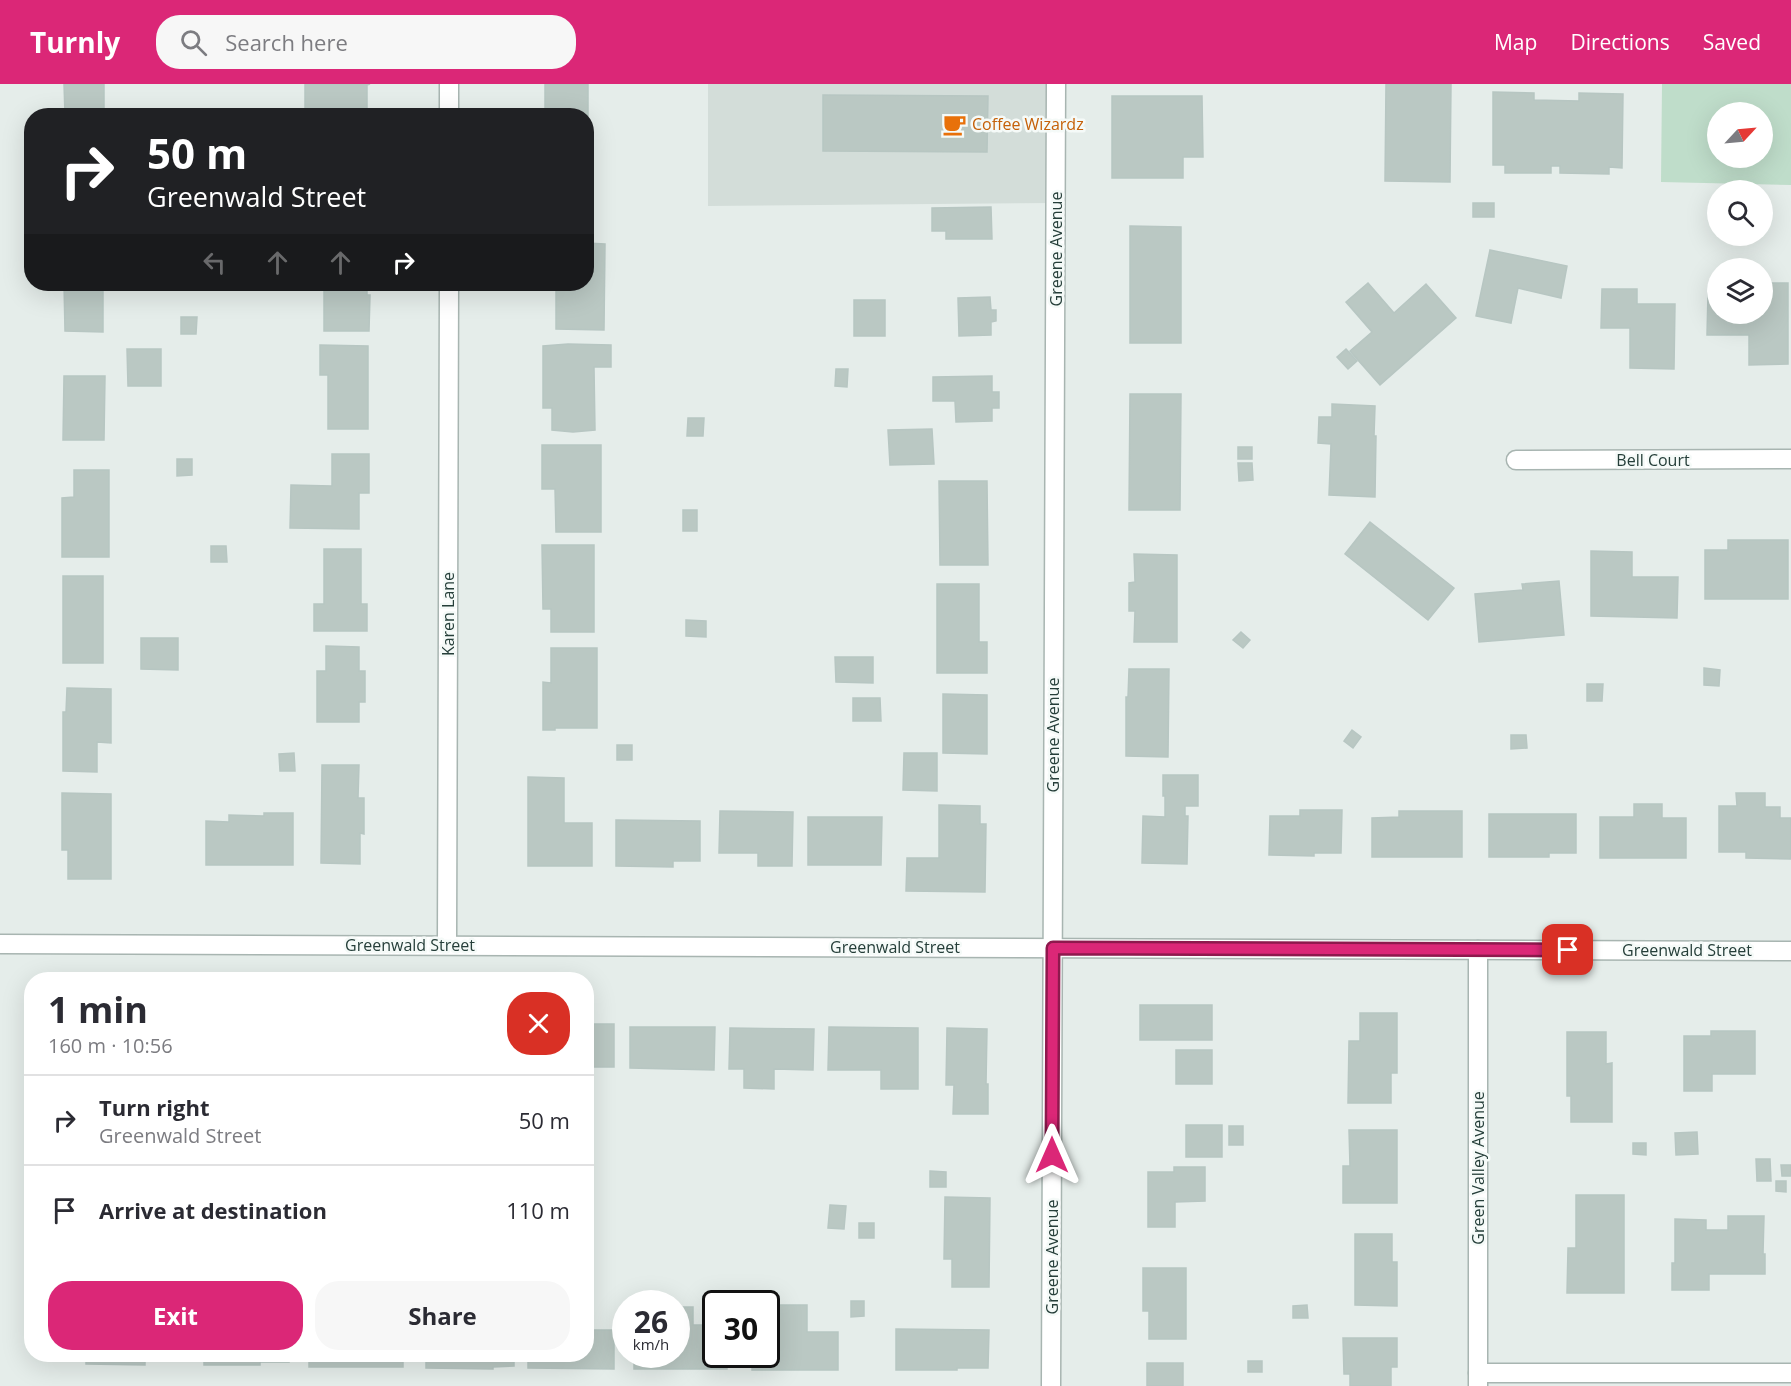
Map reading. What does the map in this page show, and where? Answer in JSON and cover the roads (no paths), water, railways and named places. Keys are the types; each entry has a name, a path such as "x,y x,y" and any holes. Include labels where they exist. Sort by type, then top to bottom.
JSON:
{"street":[{"path":"449,84 449,108"},
{"name":"Greene Avenue","path":"1052,1386 1056,84"},
{"name":"Karen Lane","path":"447,945 449,291"},
{"name":"Bell Court","path":"1516,460 1791,459"},
{"name":"Greenwald Street","path":"0,944 1791,951"},
{"name":"Green Valley Avenue","path":"1478,950 1478,1380"},
{"path":"1478,1380 1791,1373"}],"place":[{"name":"Coffee Wizardz","path":"954,124"}]}
